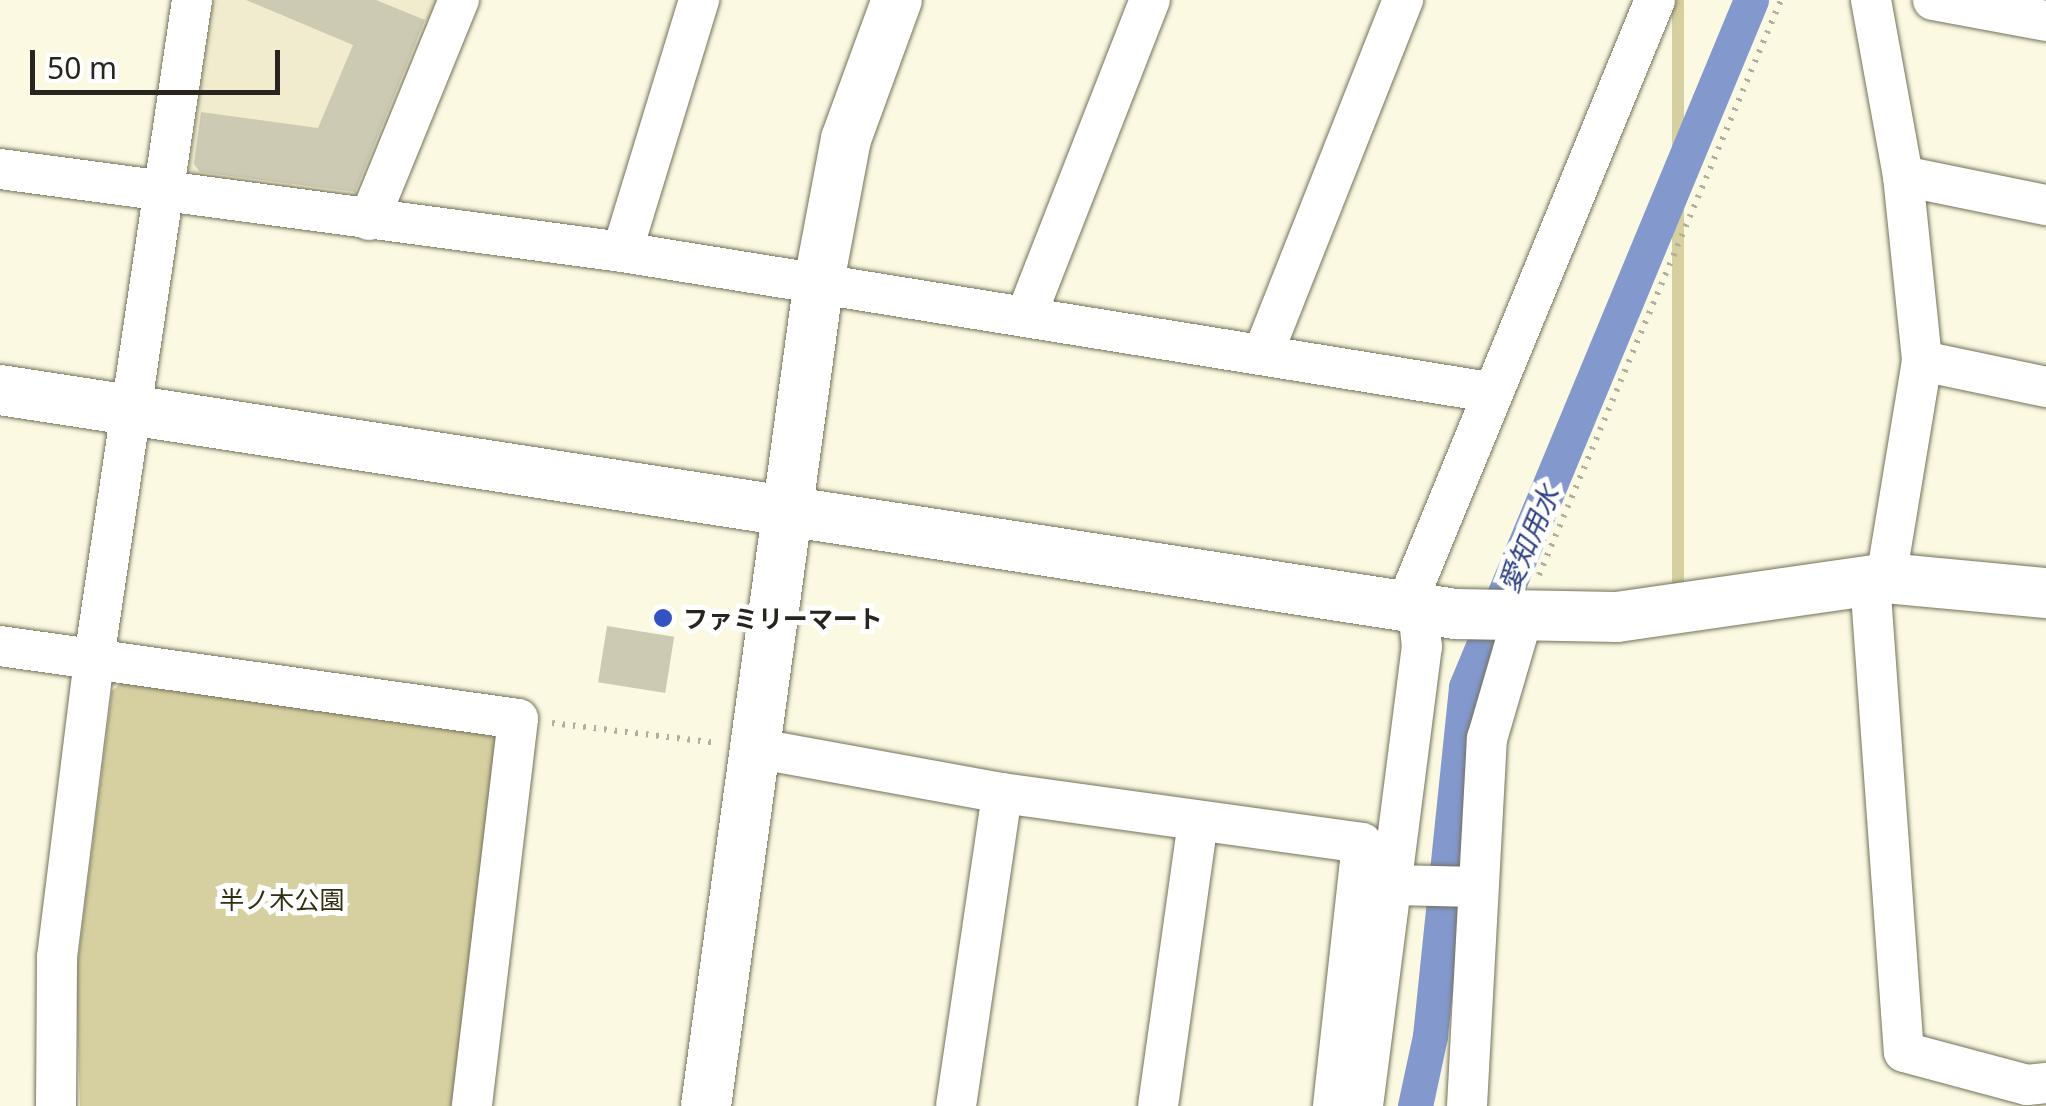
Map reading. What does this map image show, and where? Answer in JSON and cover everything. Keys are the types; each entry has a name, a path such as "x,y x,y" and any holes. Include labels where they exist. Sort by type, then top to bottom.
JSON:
{"street":[{"path":"56,1106 57,957 94,659 192,0"},
{"path":"369,220 459,0"},
{"path":"622,252 699,0"},
{"path":"706,1106 818,287 846,139 898,0"},
{"path":"1026,316 1150,0"},
{"path":"1264,351 1402,0"},
{"path":"1363,1106 1392,885 1439,611 1416,583 1489,392 1655,0"},
{"path":"1871,0 1903,176 1922,362 1878,579 1904,1052 2027,1085 2046,1082"},
{"path":"1933,0 2046,21"},
{"path":"0,169 162,196 622,252 818,287 1264,351 1489,392"},
{"path":"1903,176 2046,204"},
{"path":"1922,362 2046,387"},
{"path":"0,390 1439,611 1522,619 1674,612 1878,579 2046,593"},
{"path":"1467,1106 1487,739 1522,619"},
{"path":"0,646 518,719 472,1106"},
{"path":"754,748 1002,792 1362,843 1333,1106"},
{"path":"956,1106 1002,792"},
{"path":"1158,1106 1198,822"},
{"path":"1392,885 1477,888"}],"path":[{"path":"1522,619 1781,0"},
{"path":"518,719 754,748"}],"shaded area":[{"path":"213,0 444,0 369,193 353,205 200,181 189,168"}],"green space":[{"path":"1672,0 1684,0 1684,614 1672,614"},
{"name":"半ノ木公園","path":"127,678 495,732 502,744 452,1106 80,1106 76,976 112,691"}],"building":[{"path":"246,0 376,0 425,20 355,192 200,172 194,164 201,112 318,128 353,45"},
{"path":"607,626 674,637 665,693 598,682"}],"waterway":[{"name":"愛知用水","path":"1415,1106 1430,1036 1466,687 1751,0"}],"place":[{"name":"ファミリーマート","path":"663,618"}]}
